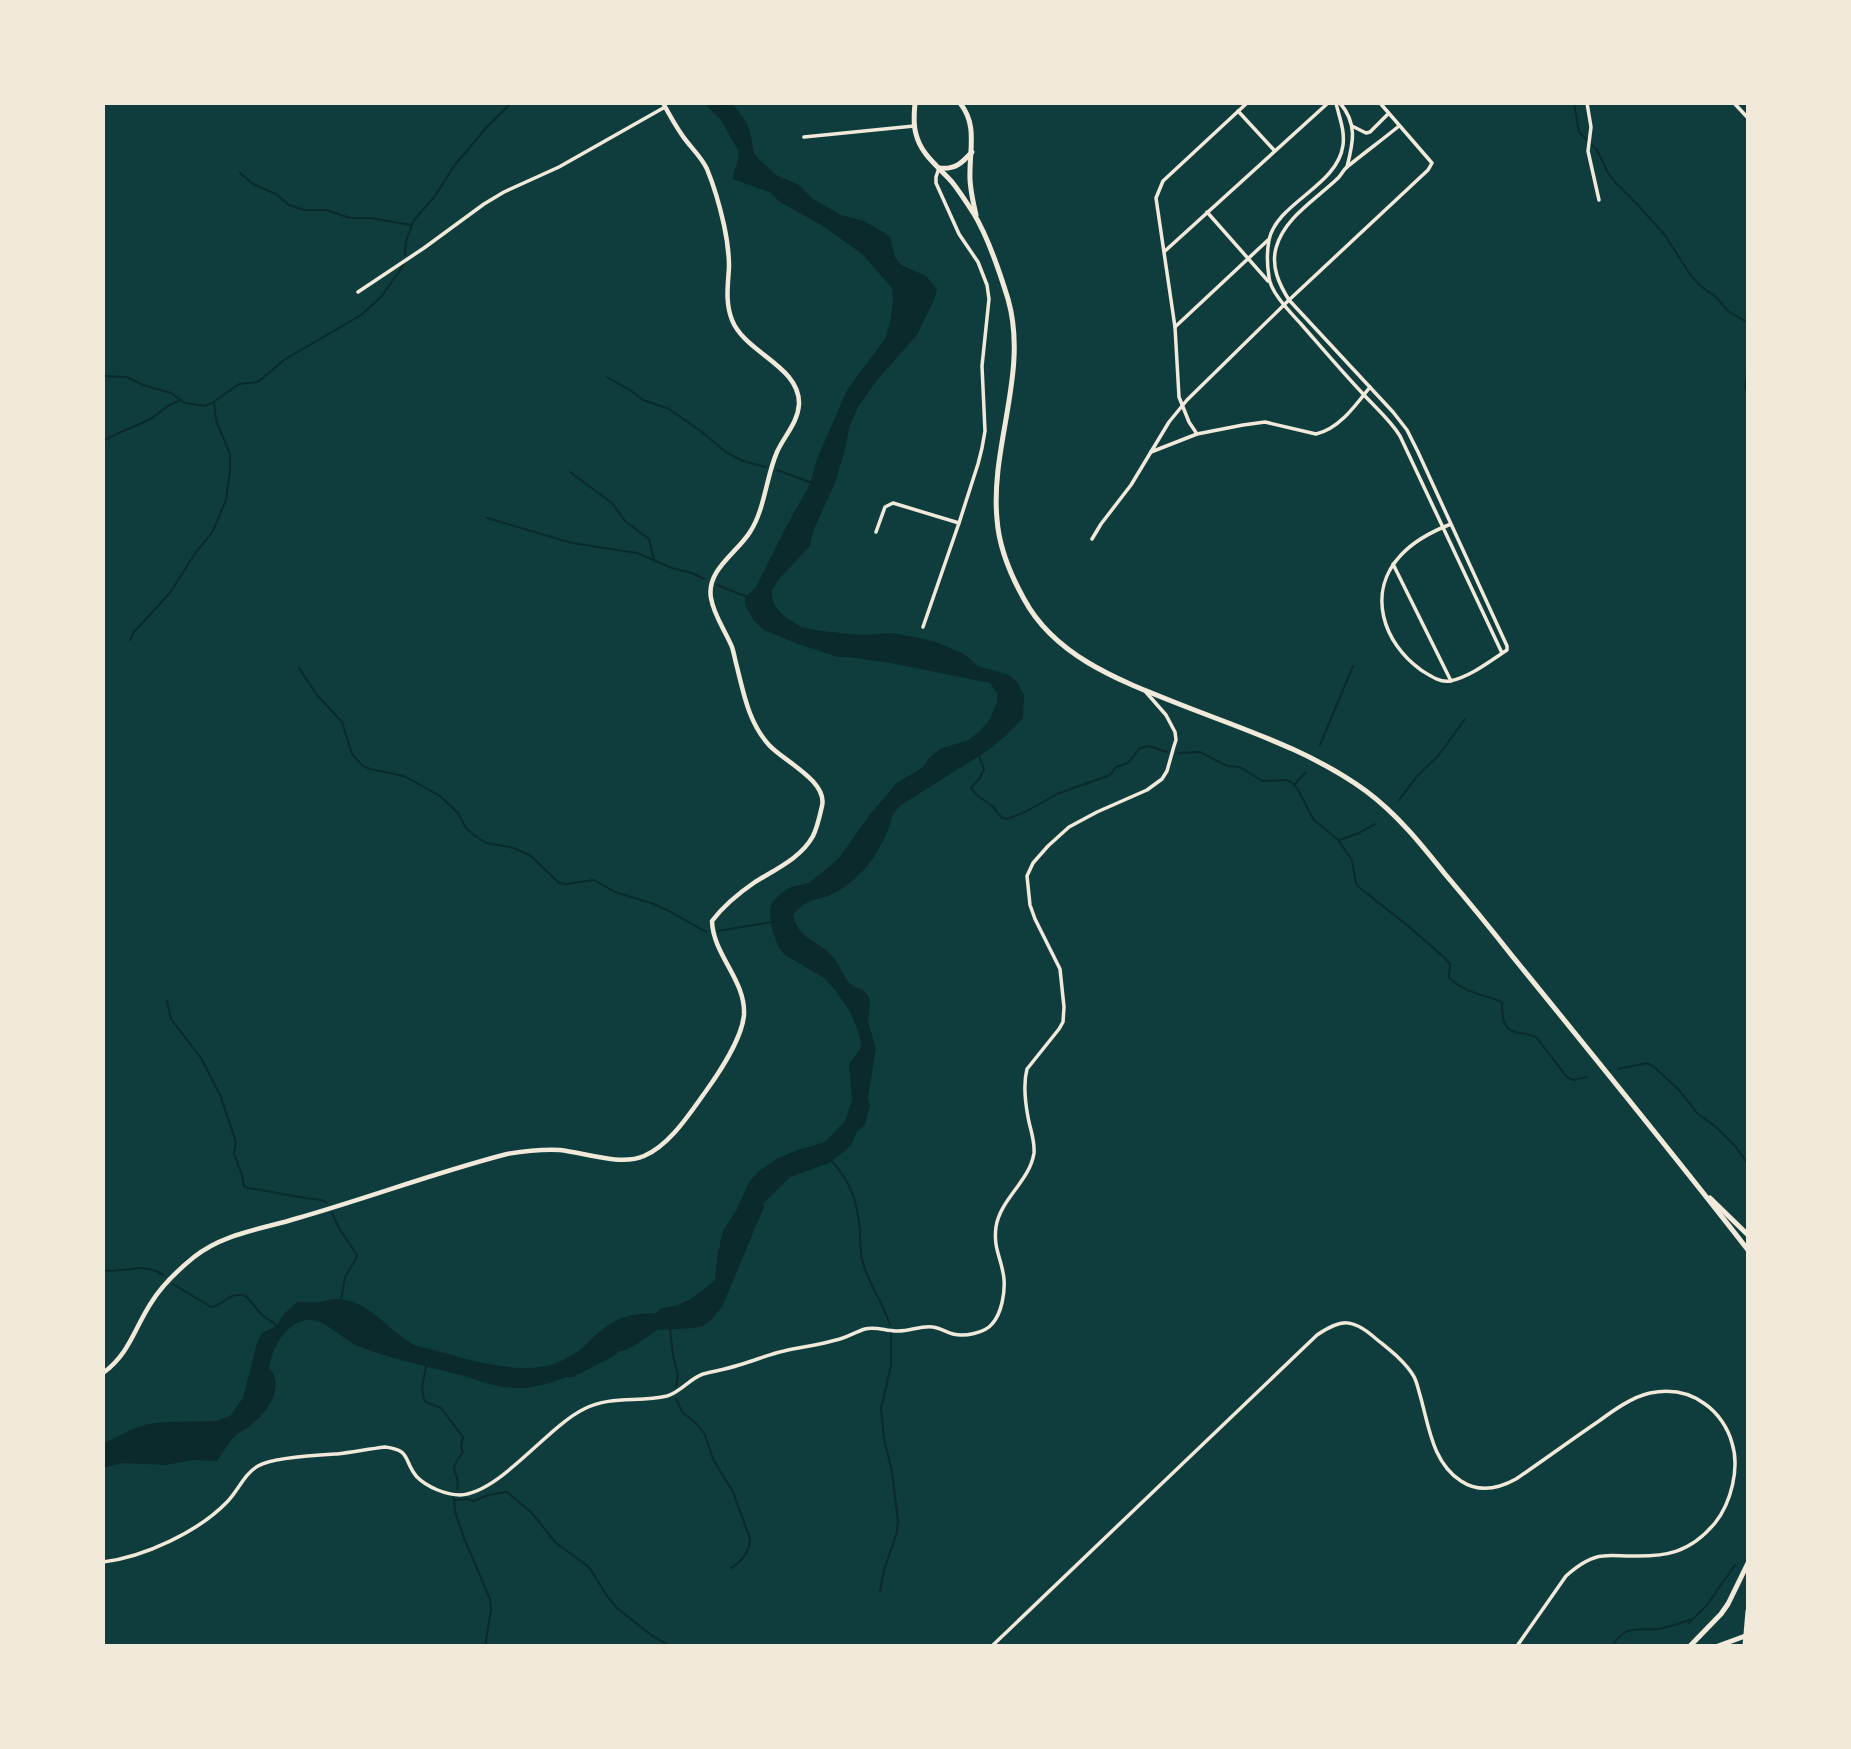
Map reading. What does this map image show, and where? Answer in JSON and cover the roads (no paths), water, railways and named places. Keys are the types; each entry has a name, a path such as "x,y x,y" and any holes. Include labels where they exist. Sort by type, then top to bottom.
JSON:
{"main road":[{"path":"960,103 972,129 970,182 977,218 999,271 1014,325 1013,374 998,466 996,503 997,522 1006,562 1027,604 1049,634 1086,662 1143,690 1320,761 1366,791 1396,817 1424,847 1748,1251"},
{"path":"915,104 914,126 923,151 955,186 977,218"},
{"path":"939,168 958,166 972,152"},
{"path":"1699,1187 1748,1235"},
{"path":"1690,1646 1728,1604 1748,1563"},
{"path":"1745,1646 1748,1611"},
{"path":"1718,1646 1748,1635"}],"street":[{"path":"1197,434 1182,406 1178,382 1175,327 1157,206 1158,191 1163,181 1247,103"},
{"path":"1165,251 1328,103"},
{"path":"1338,103 1350,117 1352,126 1352,147 1347,167"},
{"path":"1175,327 1269,239 1283,215 1326,177 1341,152 1343,143 1338,103"},
{"path":"1092,539 1131,485 1168,422 1182,406 1432,163 1380,103"},
{"path":"1587,103 1591,127 1588,151 1599,200"},
{"path":"1734,103 1748,118"},
{"path":"103,1373 124,1353 149,1306 173,1275 214,1243 507,1154 530,1150 560,1150 628,1159 643,1157 657,1149 675,1132 723,1067 744,1017 737,982 716,943 712,921 732,899 802,851 813,836 824,802 806,774 769,746 752,720 733,649 717,617 710,588 724,562 750,532 777,452 793,425 799,406 798,393 792,379 750,343 732,321 727,302 729,265 724,223 707,169 664,105 596,148 484,204 358,292"},
{"path":"1238,111 1275,150"},
{"path":"1352,126 1366,133 1370,132 1388,114"},
{"path":"804,137 914,126"},
{"path":"1399,126 1347,167 1292,220 1275,251 1275,267 1277,278 1289,300 1407,430 1451,524 1507,646 1508,649 1502,653 1451,681 1430,676 1400,650 1391,637 1381,606 1382,591 1393,564 1418,541 1451,524"},
{"path":"1334,165 1347,167"},
{"path":"922,626 959,523 978,464 985,431 982,366 989,299 987,285 978,262 959,234 936,183 939,168"},
{"path":"1206,212 1400,436 1502,653"},
{"path":"1269,239 1269,282"},
{"path":"1149,453 1197,434 1265,422 1316,434 1337,424 1370,387"},
{"path":"1386,418 1393,412"},
{"path":"876,532 886,507 893,503 959,523"},
{"path":"1393,564 1451,681"},
{"path":"103,1562 124,1558 169,1542 195,1528 225,1504 251,1471 263,1464 385,1447 396,1448 405,1455 417,1476 432,1487 459,1495 474,1493 498,1478 565,1421 596,1404 671,1395 704,1374 783,1351 839,1340 871,1328 895,1331 935,1327 960,1335 989,1327 997,1317 1004,1279 995,1243 996,1223 1027,1172 1034,1151 1025,1076 1027,1069 1059,1029 1064,1015 1060,969 1030,905 1027,876 1033,863 1069,827 1147,790 1162,779 1167,771 1175,732 1166,715 1143,690"},
{"path":"992,1646 1317,1335 1342,1322 1354,1323 1364,1329 1390,1350 1414,1376 1433,1444 1442,1465 1467,1485 1494,1488 1505,1485 1613,1412 1640,1396 1651,1393 1676,1391 1695,1396 1709,1406 1725,1426 1735,1460 1732,1483 1716,1522 1698,1540 1662,1556 1601,1556 1575,1568 1566,1576 1517,1646"}],"water":[{"path":"704,103 732,103 746,121 754,153 776,175 799,185 813,199 841,215 864,221 885,233 890,237 895,257 901,265 926,276 937,289 917,335 877,380 858,407 849,428 835,483 813,531 810,546 772,590 775,606 785,617 801,627 863,635 892,633 936,642 964,654 978,666 1009,675 1017,682 1024,695 1023,718 1005,736 987,751 901,805 893,814 878,850 864,870 842,888 809,902 793,915 800,930 834,958 852,985 868,995 868,1022 876,1048 868,1098 870,1106 865,1125 857,1132 846,1150 829,1163 790,1177 763,1204 722,1307 703,1326 657,1330 634,1346 619,1351 573,1377 537,1386 511,1388 382,1355 358,1346 322,1323 302,1321 288,1329 273,1352 269,1368 276,1383 268,1406 257,1420 234,1437 217,1461 193,1460 166,1465 123,1463 103,1468 103,1444 132,1429 167,1422 216,1421 230,1416 243,1398 262,1333 277,1326 283,1315 297,1302 337,1299 359,1304 414,1345 497,1366 531,1368 559,1362 577,1352 604,1328 618,1320 631,1315 656,1313 661,1308 676,1305 690,1299 715,1280 718,1250 724,1229 749,1182 778,1158 825,1142 845,1121 852,1100 849,1064 860,1049 861,1043 857,1028 849,1010 824,978 785,955 779,948 772,930 771,904 791,887 809,883 839,858 871,813 898,782 922,768 940,749 968,740 980,731 990,719 997,702 997,693 990,683 891,663 838,657 798,644 764,630 754,621 745,605 745,597 756,587 810,484 817,459 847,390 885,339 893,300 892,288 862,254 823,226 780,202 769,192 733,179 738,150 721,120"}],"waterway":[{"path":"405,255 406,241 414,220 435,196 454,166 511,103"},
{"path":"1574,103 1579,132 1597,150 1615,182 1664,234 1692,277 1728,311 1748,323"},
{"path":"240,173 253,184 276,194 289,205 304,210 326,210 350,218 371,218 411,225"},
{"path":"103,376 127,377 171,393 185,403 205,406 239,384 258,382 284,360 361,315 381,297 404,263"},
{"path":"1748,367 1745,387 1748,394"},
{"path":"607,377 643,400 669,409 726,452 743,461 766,467"},
{"path":"103,441 150,419 179,401"},
{"path":"130,640 133,633 169,594 213,531 226,500 230,454 216,420 214,403"},
{"path":"777,470 812,483"},
{"path":"570,472 612,503 625,521 649,539 654,559"},
{"path":"487,518 572,543 637,553 704,579"},
{"path":"717,585 745,596"},
{"path":"1320,745 1353,666"},
{"path":"299,668 317,695 342,722 352,754 363,766 404,776 440,796 458,813 466,828 475,836 487,843 514,848 531,856 559,883 594,880 615,892 667,910 706,932"},
{"path":"1399,800 1418,775 1438,756 1465,719"},
{"path":"978,754 984,769 971,788 1001,817 1007,819 1057,794 1110,775 1116,767 1128,763 1140,748 1149,746 1167,752"},
{"path":"1178,753 1200,752 1227,766 1240,767 1262,781 1291,782 1313,819 1338,840 1352,860 1356,884 1445,958 1450,964 1449,978 1468,990 1502,1002 1506,1026 1513,1032 1536,1037 1567,1077 1573,1080 1587,1077"},
{"path":"1295,784 1306,772"},
{"path":"1339,840 1375,824"},
{"path":"718,931 772,922"},
{"path":"167,1001 171,1019 201,1058 220,1095 236,1142 234,1154 244,1187 327,1203"},
{"path":"1618,1069 1647,1063 1653,1066 1680,1091 1697,1113 1736,1147 1748,1164"},
{"path":"832,1161 852,1193 859,1220 864,1268 890,1325"},
{"path":"332,1213 357,1255 345,1277 341,1300"},
{"path":"103,1270 141,1268 163,1275"},
{"path":"173,1284 211,1307 234,1295 246,1296 262,1315 278,1326"},
{"path":"670,1329 678,1375 676,1387"},
{"path":"880,1591 898,1521 881,1408 891,1366 891,1333"},
{"path":"426,1367 422,1387 424,1400 441,1408 463,1437 463,1452 454,1469 457,1489"},
{"path":"676,1399 683,1413 696,1423 705,1435 713,1459 733,1492 750,1539 745,1556 731,1568"},
{"path":"454,1500 474,1501 488,1495 507,1492 531,1512 556,1543 589,1567 617,1608 651,1635 670,1646"},
{"path":"454,1497 455,1512 464,1538 490,1599 491,1610 485,1646"},
{"path":"1688,1624 1707,1605 1735,1565"},
{"path":"1612,1646 1628,1631 1658,1629 1692,1619"}]}
